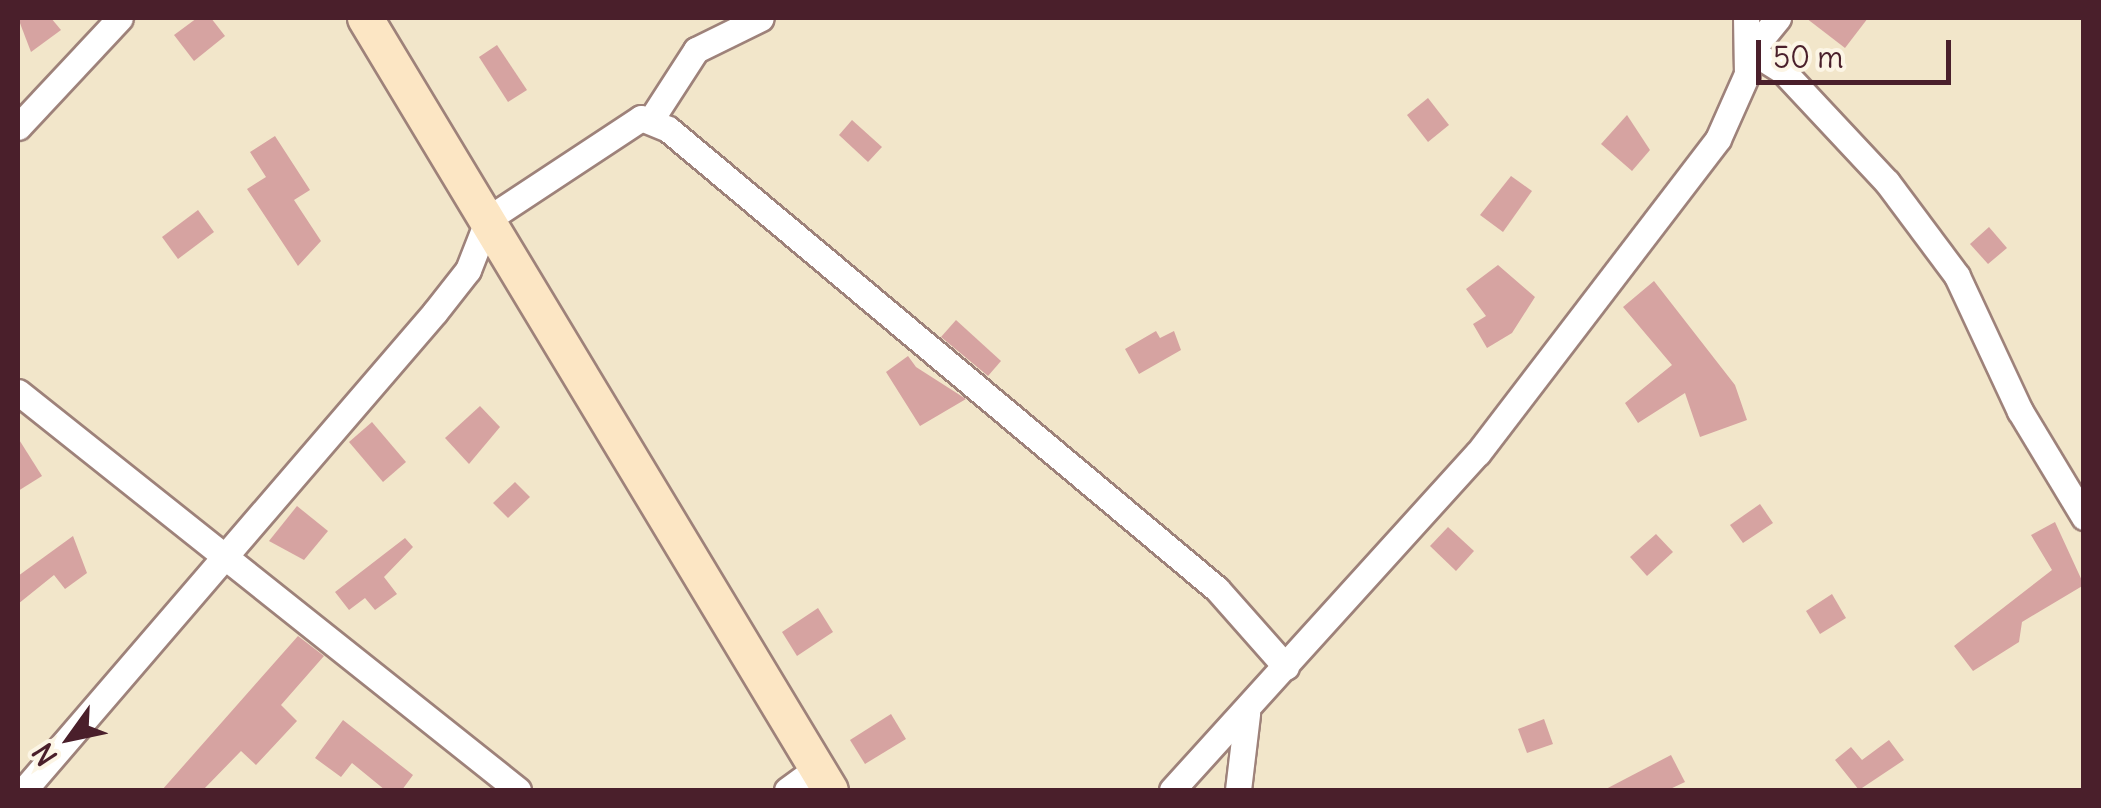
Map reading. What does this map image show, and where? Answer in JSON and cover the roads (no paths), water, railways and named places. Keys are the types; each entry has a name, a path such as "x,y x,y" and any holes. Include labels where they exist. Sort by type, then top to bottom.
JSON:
{"street":[{"path":"18,127 120,18"},
{"path":"364,18 823,780 787,790"},
{"path":"24,790 226,549 435,312 487,223 602,141 652,118 696,50 761,18"},
{"path":"1172,790 1247,714 1478,453 1688,178 1739,100 1751,52 1746,18"},
{"path":"1751,52 1778,18"},
{"path":"1751,52 1783,72 1887,182 1957,276 2015,401 2084,516"},
{"path":"652,118 1217,589 1286,667"},
{"path":"18,392 226,549 518,790"},
{"path":"1238,790 1247,714"}]}
